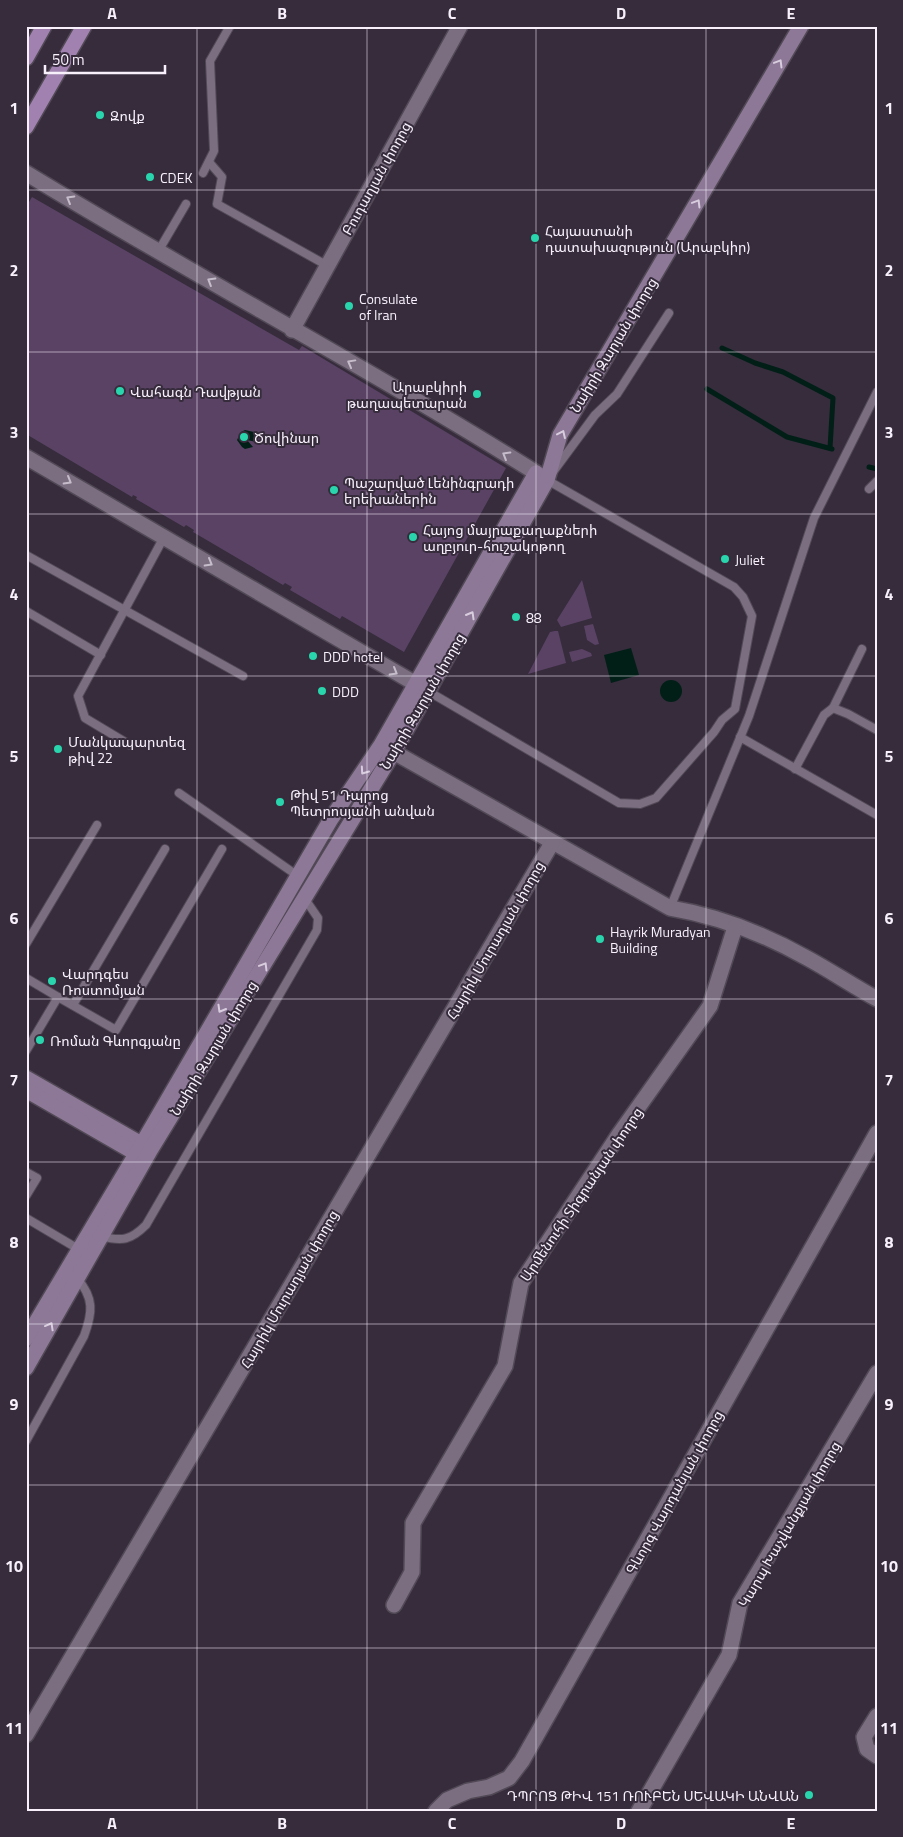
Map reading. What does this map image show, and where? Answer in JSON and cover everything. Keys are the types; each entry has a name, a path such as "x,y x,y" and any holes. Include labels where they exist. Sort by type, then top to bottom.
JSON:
{"main road":[{"path":"26,58 44,26"},
{"path":"26,126 84,26"},
{"name":"Նաիրի Զարյան փողոց","path":"27,1335 305,899 387,749 542,477 560,436 801,26"},
{"name":"Նաիրի Զարյան փողոց","path":"26,1368 102,1236 144,1152 331,819 387,749"},
{"path":"26,1078 144,1152"},
{"path":"26,1090 144,1152"}],"street":[{"name":"Բուդաղյան փողոց","path":"292,330 460,26"},
{"path":"26,173 292,330 402,392 542,477"},
{"path":"28,461 422,688"},
{"path":"387,749 670,908 718,918 736,927 764,936 877,998"},
{"name":"Հայրիկ Մուրադյան փողոց","path":"26,1734 552,843"},
{"name":"Արմենուհի Տիգրանյան փողոց","path":"394,1605 412,1572 413,1523 505,1366 521,1283 620,1133 710,1006 736,927"},
{"name":"Գևորգ Վարդանյան փողոց","path":"436,1811 447,1800 468,1791 489,1787 510,1778 522,1761 877,1133"},
{"name":"Կարպ Խաչվանքյան փողոց","path":"639,1811 729,1656 740,1603 877,1373"},
{"path":"877,1716 864,1738 867,1749 877,1756"}],"lane":[{"path":"203,173 214,151 210,61 230,26"},
{"path":"208,162 222,177 218,204 328,266"},
{"path":"159,250 186,204"},
{"path":"422,688 619,803 640,804 656,798 714,732 722,720 735,709 752,616 743,597 734,587 542,477 595,415 618,394 669,313"},
{"path":"670,908 749,716 814,518 877,392"},
{"path":"869,489 877,481"},
{"path":"130,745 85,718 78,696 164,538"},
{"path":"26,555 243,676"},
{"path":"26,611 101,655"},
{"path":"795,769 824,715 833,708 862,649"},
{"path":"833,708 877,730"},
{"path":"740,737 877,815"},
{"path":"179,793 298,876"},
{"path":"26,944 97,825"},
{"path":"73,1005 165,849"},
{"path":"26,978 116,1030 222,849"},
{"path":"102,1236 116,1240 134,1236 146,1225 317,930 318,918 305,899"},
{"path":"26,1051 58,997"},
{"path":"26,1172 37,1178 26,1196"},
{"path":"26,1218 80,1250"},
{"path":"26,1441 84,1336 91,1317 91,1304 85,1287 77,1278"}],"shaded area":[{"path":"32,197 299,350 302,346 392,400 391,402 400,407 401,405 506,468 404,652 342,616 340,619 290,590 292,587 285,583 283,585 193,532 194,530 186,525 184,527 136,499 137,497 133,495 132,497 26,434 26,207"},
{"path":"245,430 254,432 256,442 247,440 253,447 245,449 237,440 241,432"},
{"path":"582,580 592,618 561,627 557,620"},
{"path":"593,624 599,644 595,645 587,640 584,626"},
{"path":"558,631 566,663 528,674 550,632"},
{"path":"631,648 639,675 611,683 604,655"},
{"path":"582,649 591,653 592,656 572,662 569,652"},
{"path":"671,680 679,683 682,691 679,699 671,702 663,699 660,691 663,683"}],"waterway":[{"path":"722,348 755,363 783,372 833,398 830,448"},
{"path":"707,389 787,437 832,449"},
{"path":"869,467 877,469"}],"place":[{"name":"Զովք","path":"100,115"},
{"name":"CDEK","path":"150,177"},
{"name":"Հայաստանի դատախազություն (Արաբկիր)","path":"535,238"},
{"name":"Consulate of Iran","path":"349,306"},
{"name":"Վահագն Դավթյան","path":"120,391"},
{"name":"Արաբկիրի թաղապետարան","path":"477,394"},
{"name":"Ծովինար","path":"244,437"},
{"name":"Պաշարված Լենինգրադի երեխաներին","path":"334,490"},
{"name":"Հայոց մայրաքաղաքների աղբյուր-հուշակոթող","path":"413,537"},
{"name":"Juliet","path":"725,559"},
{"name":"88","path":"516,617"},
{"name":"DDD hotel","path":"313,656"},
{"name":"DDD","path":"322,691"},
{"name":"Մանկապարտեզ թիվ 22","path":"58,749"},
{"name":"Թիվ 51 Դպրոց Պետրոսյանի անվան","path":"280,802"},
{"name":"Hayrik Muradyan Building","path":"600,939"},
{"name":"Վարդգես Ռոստոմյան","path":"52,981"},
{"name":"Ռոման Գևորգյանը","path":"40,1040"},
{"name":"ԴՊՐՈՑ ԹԻՎ 151 ՌՈՒԲԵՆ ՍԵՎԱԿԻ ԱՆՎԱՆ","path":"809,1795"}]}
